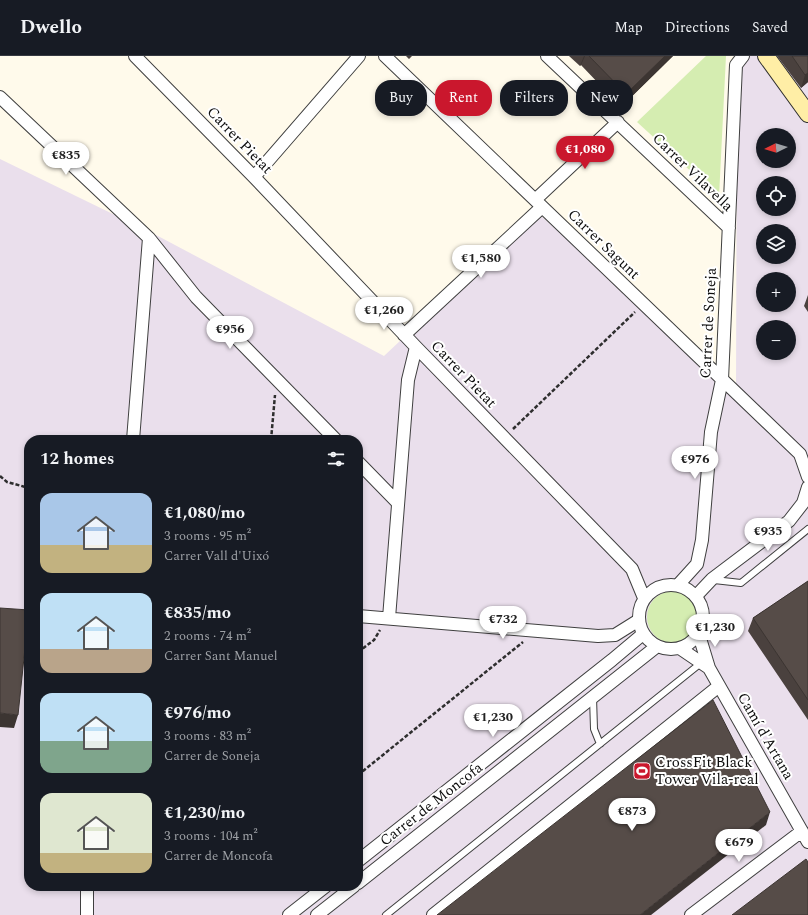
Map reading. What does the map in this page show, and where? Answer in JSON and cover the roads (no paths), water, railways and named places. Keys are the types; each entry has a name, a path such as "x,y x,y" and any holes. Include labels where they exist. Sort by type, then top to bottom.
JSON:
{"main road":[{"path":"766,56 808,114"}],"street":[{"name":"Carrer Pietat","path":"135,56 254,177 404,335 632,569 644,598"},
{"path":"254,177 359,56"},
{"name":"Carrer Sagunt","path":"385,56 722,380 804,456"},
{"name":"Carrer Vilavella","path":"547,56 729,228"},
{"name":"Carrer de Soneja","path":"678,585 696,564 701,546 711,432 722,380 736,65 743,56"},
{"path":"0,97 149,238 196,297 331,435"},
{"path":"404,335 539,203 618,122"},
{"path":"133,435 149,238"},
{"path":"389,618 408,380 416,347"},
{"path":"804,456 808,477"},
{"path":"363,467 398,503"},
{"path":"696,596 712,579 789,521 803,503 808,487"},
{"path":"668,584 678,585 688,589 696,596 702,605 704,615 703,625 699,635 691,643 681,648 668,650 656,647 643,634 638,620 640,608 644,598 651,592 668,584"},
{"path":"363,616 598,636 615,635 638,620"},
{"name":"Carrer de Moncofa","path":"363,857 643,634"},
{"name":"Camí d'Artana","path":"699,635 705,666"},
{"name":"Carrer de Moncofa","path":"363,879 656,647"},
{"name":"Camí d'Artana","path":"681,648 705,666 719,686 808,842"},
{"path":"433,915 719,686"},
{"path":"692,915 802,831"},
{"path":"86,915 88,891"},
{"path":"289,915 320,891"},
{"path":"317,915 348,891"}],"lane":[{"path":"712,579 741,583 808,529"},
{"path":"386,915 600,744 705,666"},
{"path":"593,697 594,729 600,744"}],"place":[{"name":"CrossFit Black Tower Vila-real","path":"642,771"}]}
